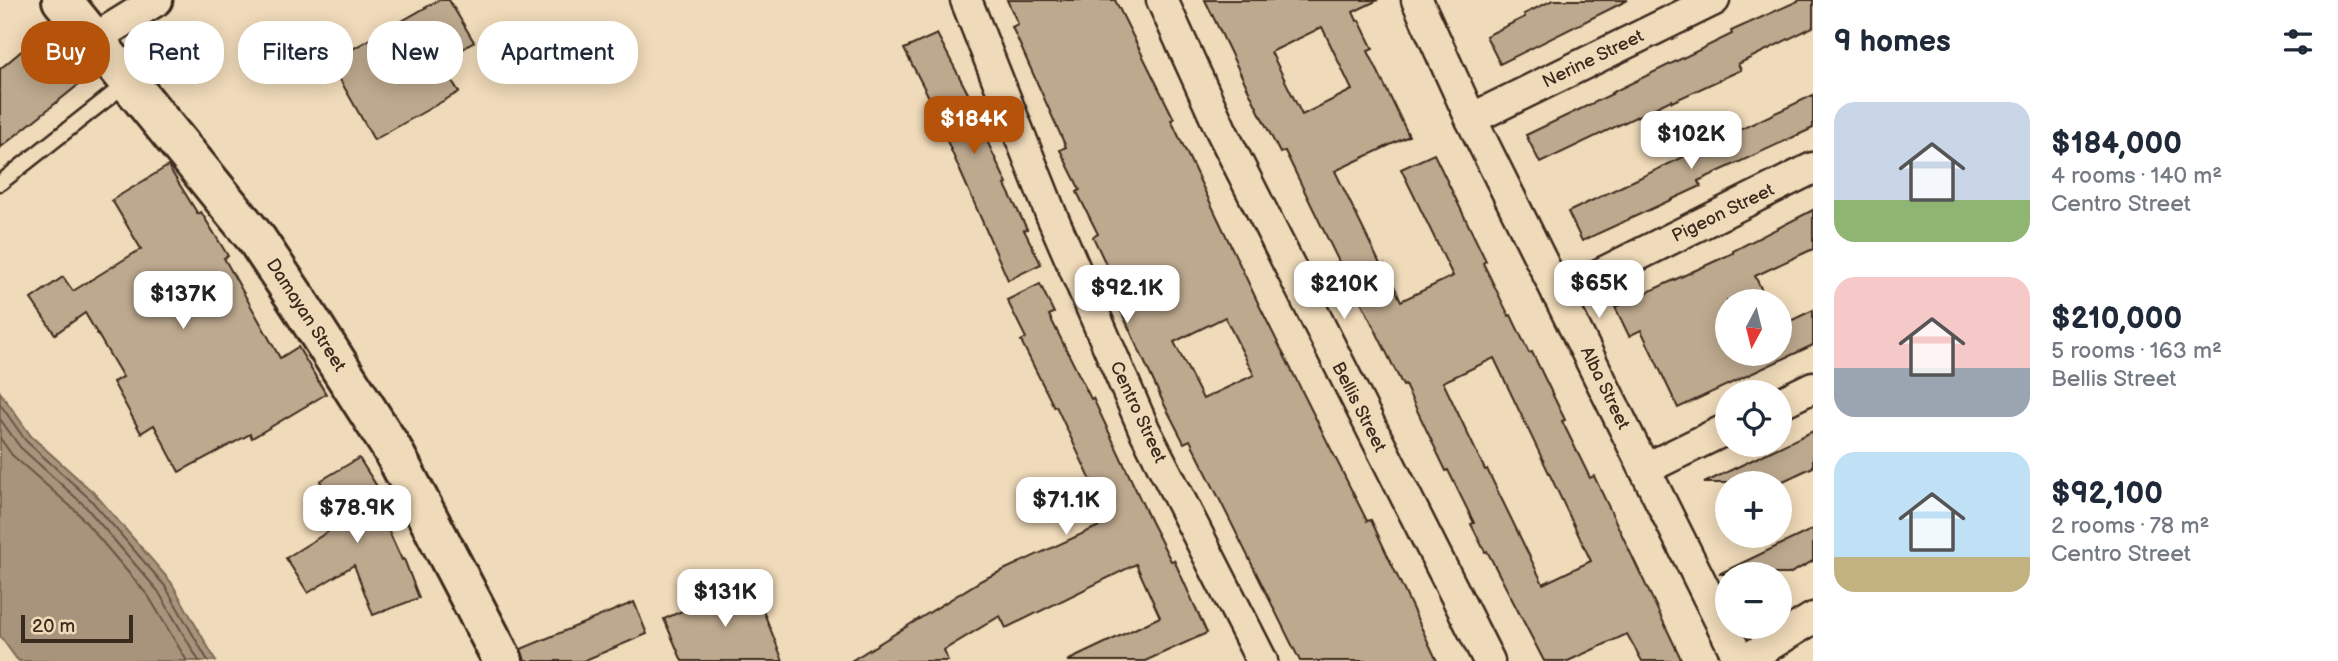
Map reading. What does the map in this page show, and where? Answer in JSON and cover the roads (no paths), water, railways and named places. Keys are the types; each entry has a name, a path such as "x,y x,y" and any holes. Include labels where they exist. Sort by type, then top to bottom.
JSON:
{"street":[{"name":"Damayan Street","path":"62,0 79,21"},
{"path":"110,29 157,0"},
{"name":"Centro Street","path":"966,0 1051,214 1144,429 1262,661"},
{"name":"Bellis Street","path":"1161,0 1227,142 1489,661"},
{"name":"Alba Street","path":"1417,0 1471,119 1742,661"},
{"name":"Nerine Street","path":"1471,119 1714,0"},
{"name":"Damayan Street","path":"110,59 124,77"},
{"name":"Damayan Street","path":"130,84 257,240 299,303 392,449 503,661"},
{"name":"Pigeon Street","path":"1558,295 1813,168"},
{"path":"1792,398 1813,387"},
{"path":"1645,469 1715,435"},
{"path":"1742,661 1813,618"}],"lane":[{"path":"0,183 125,84"}],"water":[{"path":"0,392 31,436 95,494 171,582 216,661 19,661 16,658 0,636"}]}
